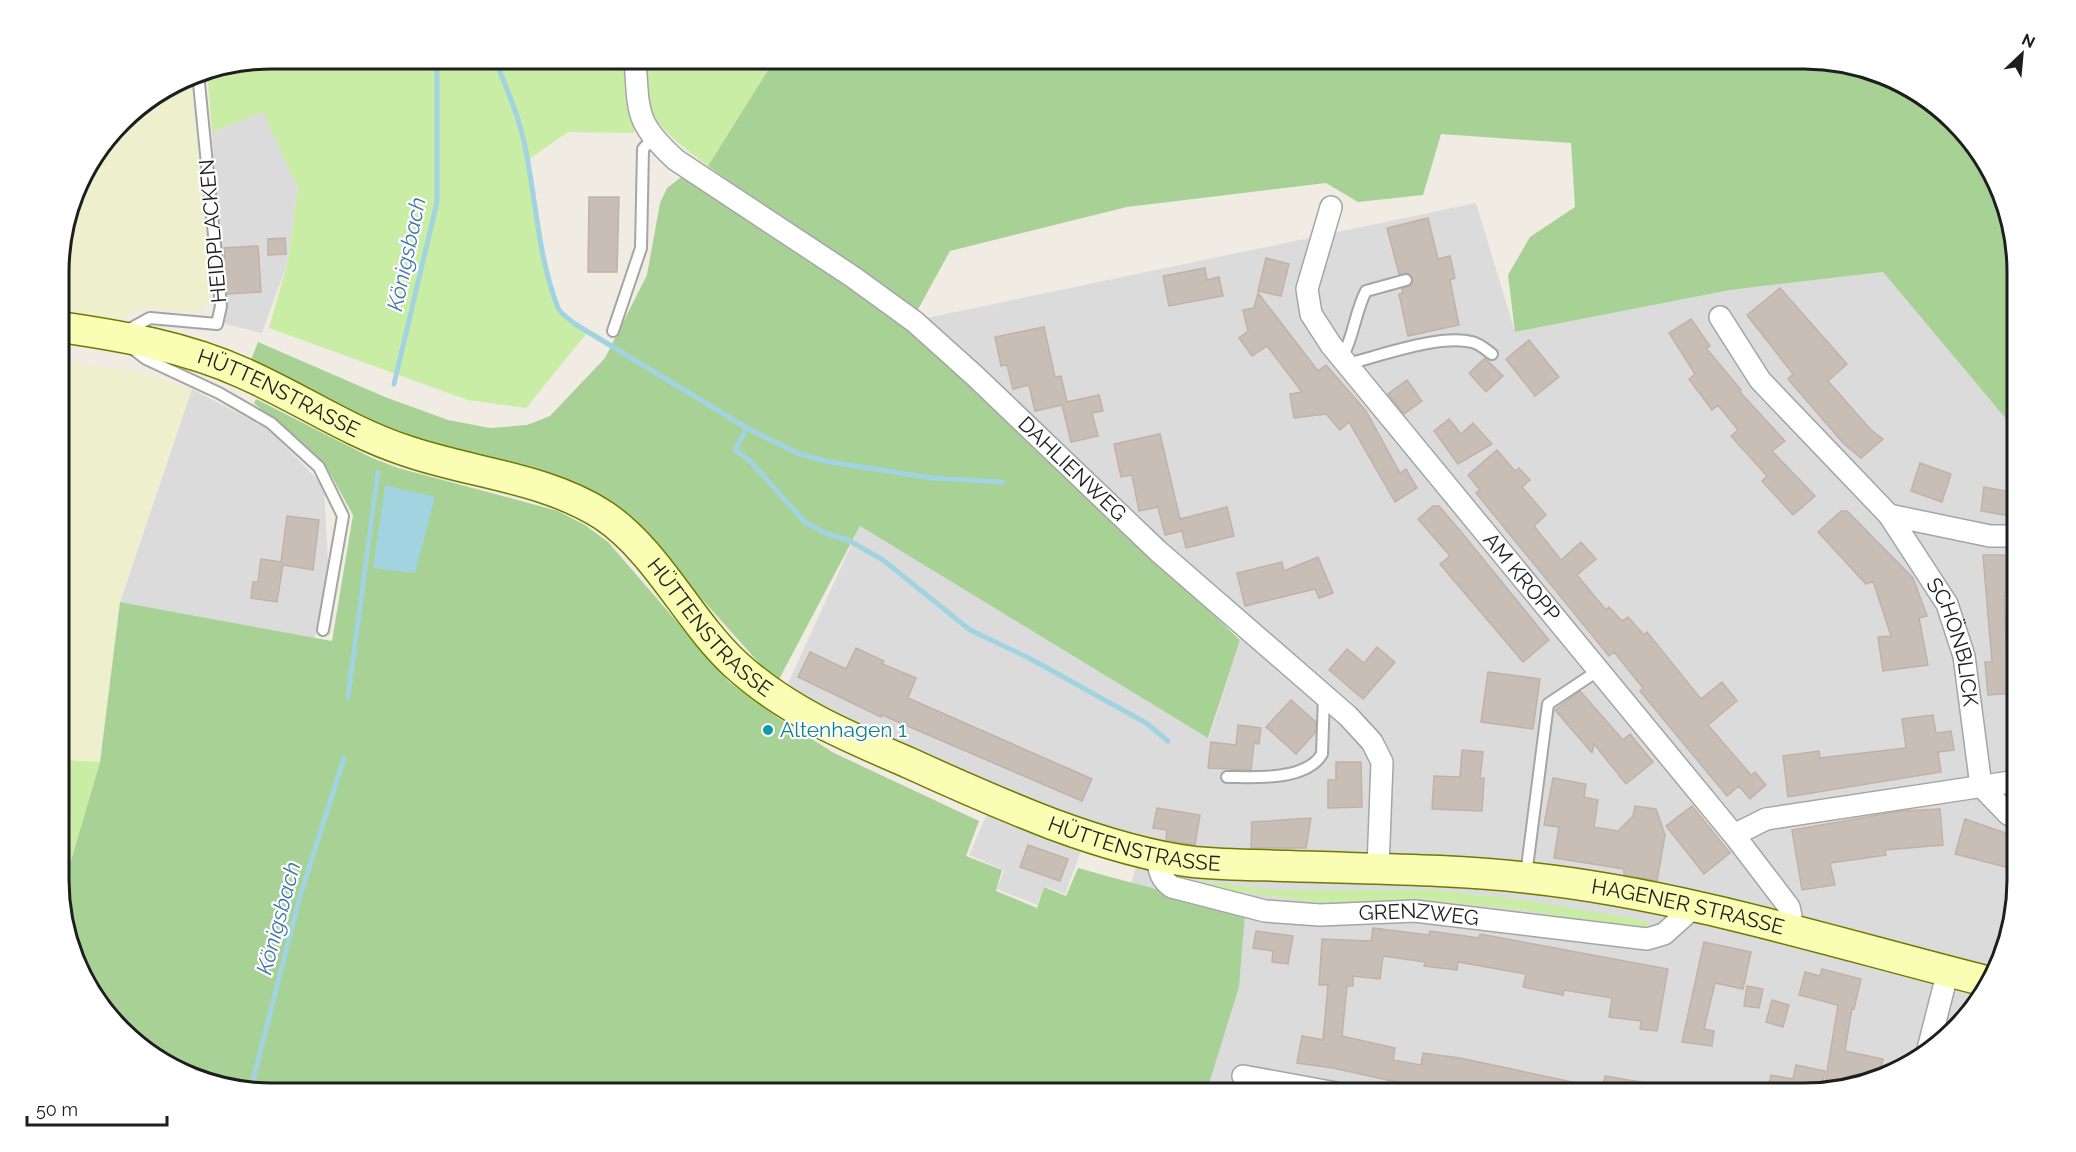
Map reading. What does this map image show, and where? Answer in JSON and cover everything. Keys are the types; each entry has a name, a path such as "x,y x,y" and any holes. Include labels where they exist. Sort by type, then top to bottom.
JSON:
{"main road":[{"name":"HÜTTENSTRASSE","path":"69,329 170,348 237,370 332,419 397,448 537,486 583,504 611,521 635,543 724,653 763,687 792,707 838,732 1033,816 1113,845 1157,856 1219,864 1378,868"},
{"name":"HAGENER STRASSE","path":"1378,868 1526,877 1590,886 1694,907 1981,980"}],"street":[{"path":"636,69 639,115 652,139"},
{"name":"DAHLIENWEG","path":"652,139 676,160 853,277 915,322 1158,550 1324,696 1372,742 1382,762 1378,868"},
{"name":"AM KROPP","path":"1331,207 1307,290 1311,314 1344,361 1734,835 1789,907 1791,916 1788,930"},
{"name":"SCHÖNBLICK","path":"1720,317 1760,380 1888,515 1947,604 1964,656 1981,786"},
{"path":"1888,515 1990,536 2007,536"},
{"path":"1734,835 1766,819 2007,782"},
{"path":"1981,786 2007,813"},
{"name":"GRENZWEG","path":"1157,856 1159,873 1164,882 1172,887 1265,910 1320,915 1415,911 1647,939 1664,934 1694,907"},
{"path":"1931,1039 1948,971"},
{"path":"1243,1076 1281,1083"}],"lane":[{"name":"HEIDPLACKEN","path":"129,339 130,329 150,318 218,324 221,306 199,82"},
{"path":"613,331 641,248 643,149 652,139"},
{"path":"1344,361 1352,340 1359,305 1366,291 1406,280"},
{"path":"129,339 130,347 146,359 219,393 271,423 319,467 343,516 324,630"},
{"path":"1344,361 1435,343 1459,341 1480,345 1492,354"},
{"path":"1526,877 1548,704 1599,670"},
{"path":"1227,777 1276,777 1318,761 1323,754 1324,696"}],"shaded area":[{"path":"263,111 298,188 288,261 262,333 225,324 212,132"},
{"path":"1476,203 1515,332 1730,290 1883,272 2007,420 2007,880 2000,933 1986,970 1973,993 1938,1033 1917,1049 1869,1072 1817,1083 1203,1083 1179,893 1131,884 1144,839 1089,829 1065,894 1044,886 1037,905 997,889 1004,870 969,855 998,789 784,692 860,526 1209,738 1247,618 922,319"},
{"path":"192,389 268,429 324,486 328,562 315,638 120,602"}],"green space":[{"path":"272,69 629,69 634,133 568,132 528,160 542,236 544,268 555,291 559,310 587,333 526,408 468,400 269,328 288,261 298,188 263,112 212,132 208,80 245,71"},
{"path":"648,69 769,69 708,166 672,138 656,120 648,96"},
{"path":"769,69 1804,69 1857,76 1894,90 1917,103 1938,119 1973,159 1986,182 2000,219 2005,245 2007,420 1883,272 1730,290 1515,332 1508,275 1530,237 1575,207 1571,143 1441,134 1423,195 1358,202 1326,183 1127,207 950,251 916,313 708,166"},
{"path":"192,85 211,291 205,306 195,313 145,306 117,320 69,313 69,259 73,232 84,194 103,159 128,128 159,103"},
{"path":"684,175 901,319 1240,640 1208,738 860,526 777,683 642,532 371,423 251,360 258,342 385,397 448,420 490,428 527,425 550,416 605,358 647,275 660,203 667,188"},
{"path":"69,362 142,373 192,389 120,602 100,762 69,760"},
{"path":"256,399 372,458 398,468 558,511 585,525 608,542 729,682 780,719 834,753 979,821 966,856 1002,870 996,891 1037,908 1044,887 1066,896 1078,868 1245,913 1239,987 1209,1083 272,1083 219,1076 194,1068 159,1049 128,1024 111,1004 84,958 71,907 69,867 100,762 120,602 332,641 353,515 325,464 254,403"},
{"path":"69,760 100,762 69,867"},
{"path":"1189,880 1278,890 1434,890 1525,900 1648,921 1647,929 1523,910 1433,901 1320,903 1193,885"}],"water":[{"path":"385,485 435,497 415,573 373,568"}],"building":[{"path":"589,197 619,197 617,272 588,272"},
{"path":"1428,218 1438,259 1450,256 1455,278 1450,280 1459,325 1408,336 1399,294 1403,293 1402,289 1412,285 1413,279 1408,273 1399,274 1387,228"},
{"path":"285,238 286,254 268,255 268,239"},
{"path":"258,246 261,292 227,294 224,248"},
{"path":"1266,258 1289,264 1281,296 1258,291"},
{"path":"1205,268 1207,280 1219,277 1223,296 1169,306 1163,276"},
{"path":"1780,288 1847,364 1828,381 1871,430 1883,439 1861,458 1844,444 1788,379 1793,374 1747,315"},
{"path":"1258,293 1318,371 1326,365 1366,411 1400,473 1406,469 1417,488 1395,502 1349,422 1340,430 1326,414 1294,418 1290,394 1302,392 1267,346 1252,356 1239,338 1248,331 1243,310 1254,308"},
{"path":"1691,319 1710,346 1706,348 1741,390 1739,391 1785,441 1772,451 1815,496 1793,515 1762,481 1767,476 1731,436 1738,430 1718,405 1712,410 1689,379 1695,374 1669,333"},
{"path":"1044,327 1055,377 1061,376 1067,402 1099,395 1103,411 1092,413 1098,436 1071,442 1062,405 1035,411 1029,385 1013,389 1007,365 1001,366 995,337"},
{"path":"1529,340 1559,377 1535,396 1506,359"},
{"path":"1485,358 1503,376 1486,392 1469,373"},
{"path":"1407,380 1422,401 1404,414 1388,394"},
{"path":"1449,419 1461,434 1473,423 1492,444 1458,464 1434,431"},
{"path":"1160,434 1180,519 1227,507 1234,536 1186,548 1182,531 1165,535 1158,507 1139,511 1132,475 1121,477 1114,444"},
{"path":"1497,450 1515,471 1519,468 1530,480 1522,487 1546,515 1534,526 1561,560 1581,542 1596,559 1577,575 1606,610 1609,607 1622,621 1628,617 1644,635 1647,632 1701,699 1722,682 1737,701 1708,725 1751,775 1755,772 1766,785 1750,799 1739,786 1727,796 1640,691 1643,688 1614,652 1609,656 1476,493 1480,490 1468,475"},
{"path":"1920,463 1951,474 1942,502 1911,491"},
{"path":"1984,487 2007,491 2007,515 1981,511"},
{"path":"1433,506 1439,506 1549,640 1523,662 1440,564 1450,556 1418,519"},
{"path":"1841,511 1847,511 1913,578 1927,616 1919,618 1928,665 1883,671 1878,637 1891,636 1873,581 1866,584 1818,532"},
{"path":"287,516 319,520 313,570 283,565 277,602 251,598 253,582 258,582 261,559 281,562"},
{"path":"1983,555 2007,555 2007,596 2004,596 2007,694 1988,695 1985,662 1992,662"},
{"path":"1318,557 1333,593 1319,598 1315,589 1245,606 1237,573 1282,562 1284,571"},
{"path":"1377,647 1395,662 1363,699 1329,670 1347,649 1364,663"},
{"path":"856,648 884,661 882,664 916,678 908,698 1092,779 1082,801 882,715 881,717 798,677 810,652 846,669"},
{"path":"1488,672 1540,679 1533,729 1481,722"},
{"path":"1580,691 1623,740 1630,734 1653,762 1626,784 1594,744 1592,753 1555,710"},
{"path":"1291,700 1316,722 1315,733 1296,754 1266,727"},
{"path":"1933,715 1936,733 1951,731 1954,750 1938,752 1941,772 1788,797 1783,756 1819,751 1820,758 1906,748 1902,719"},
{"path":"1238,725 1261,728 1259,744 1254,743 1251,770 1208,768 1211,742 1236,745"},
{"path":"1462,750 1483,752 1480,779 1484,778 1482,811 1432,809 1434,776 1460,777"},
{"path":"1336,762 1361,762 1362,807 1328,808 1328,780 1336,780"},
{"path":"1553,778 1586,784 1584,797 1598,800 1594,827 1618,831 1633,816 1635,806 1656,809 1665,835 1657,881 1624,875 1624,869 1554,858 1559,827 1544,825"},
{"path":"1692,806 1730,853 1704,874 1666,826"},
{"path":"1157,808 1200,815 1195,845 1166,840 1167,830 1153,828"},
{"path":"1940,809 1943,845 1885,850 1886,855 1830,863 1835,885 1802,890 1792,830 1901,811"},
{"path":"1311,818 1306,848 1251,848 1252,822"},
{"path":"1965,819 2007,834 2007,867 1955,854"},
{"path":"1028,845 1068,859 1060,881 1020,867"},
{"path":"1373,928 1429,935 1430,931 1479,938 1480,934 1668,969 1657,1031 1640,1029 1641,1021 1609,1017 1612,998 1564,990 1563,995 1523,987 1526,974 1458,962 1457,970 1424,966 1425,962 1383,956 1380,979 1353,976 1353,986 1347,986 1342,1036 1395,1048 1393,1060 1421,1065 1423,1053 1460,1058 1577,1083 1401,1083 1333,1068 1297,1063 1302,1036 1323,1040 1328,985 1319,985 1322,939 1371,941"},
{"path":"1256,931 1293,936 1288,964 1272,962 1273,951 1253,948"},
{"path":"1704,942 1751,952 1743,989 1715,983 1704,1029 1714,1031 1712,1046 1682,1042"},
{"path":"1822,969 1861,979 1854,1009 1852,1008 1845,1051 1883,1059 1881,1067 1844,1079 1825,1082 1838,1005 1799,995 1805,972 1820,976"},
{"path":"1747,986 1763,989 1759,1008 1744,1006"},
{"path":"1772,1000 1789,1005 1783,1027 1766,1022"},
{"path":"1796,1065 1825,1071 1823,1082 1769,1083 1771,1075 1793,1079"},
{"path":"1605,1076 1647,1083 1603,1083"}],"waterway":[{"name":"Königsbach","path":"394,384 437,202 437,69"},
{"path":"498,69 512,101 522,135 551,289 558,308 565,316 747,428 799,454 830,462 932,478 1003,482"},
{"path":"747,428 735,450 748,459 805,522 825,533 848,540 883,560 970,630 1029,658 1146,723 1168,741"},
{"name":"Königsbach","path":"348,697 378,472"},
{"name":"Königsbach","path":"253,1082 300,896 344,758"}],"place":[{"name":"Altenhagen 1","path":"768,730"}]}
